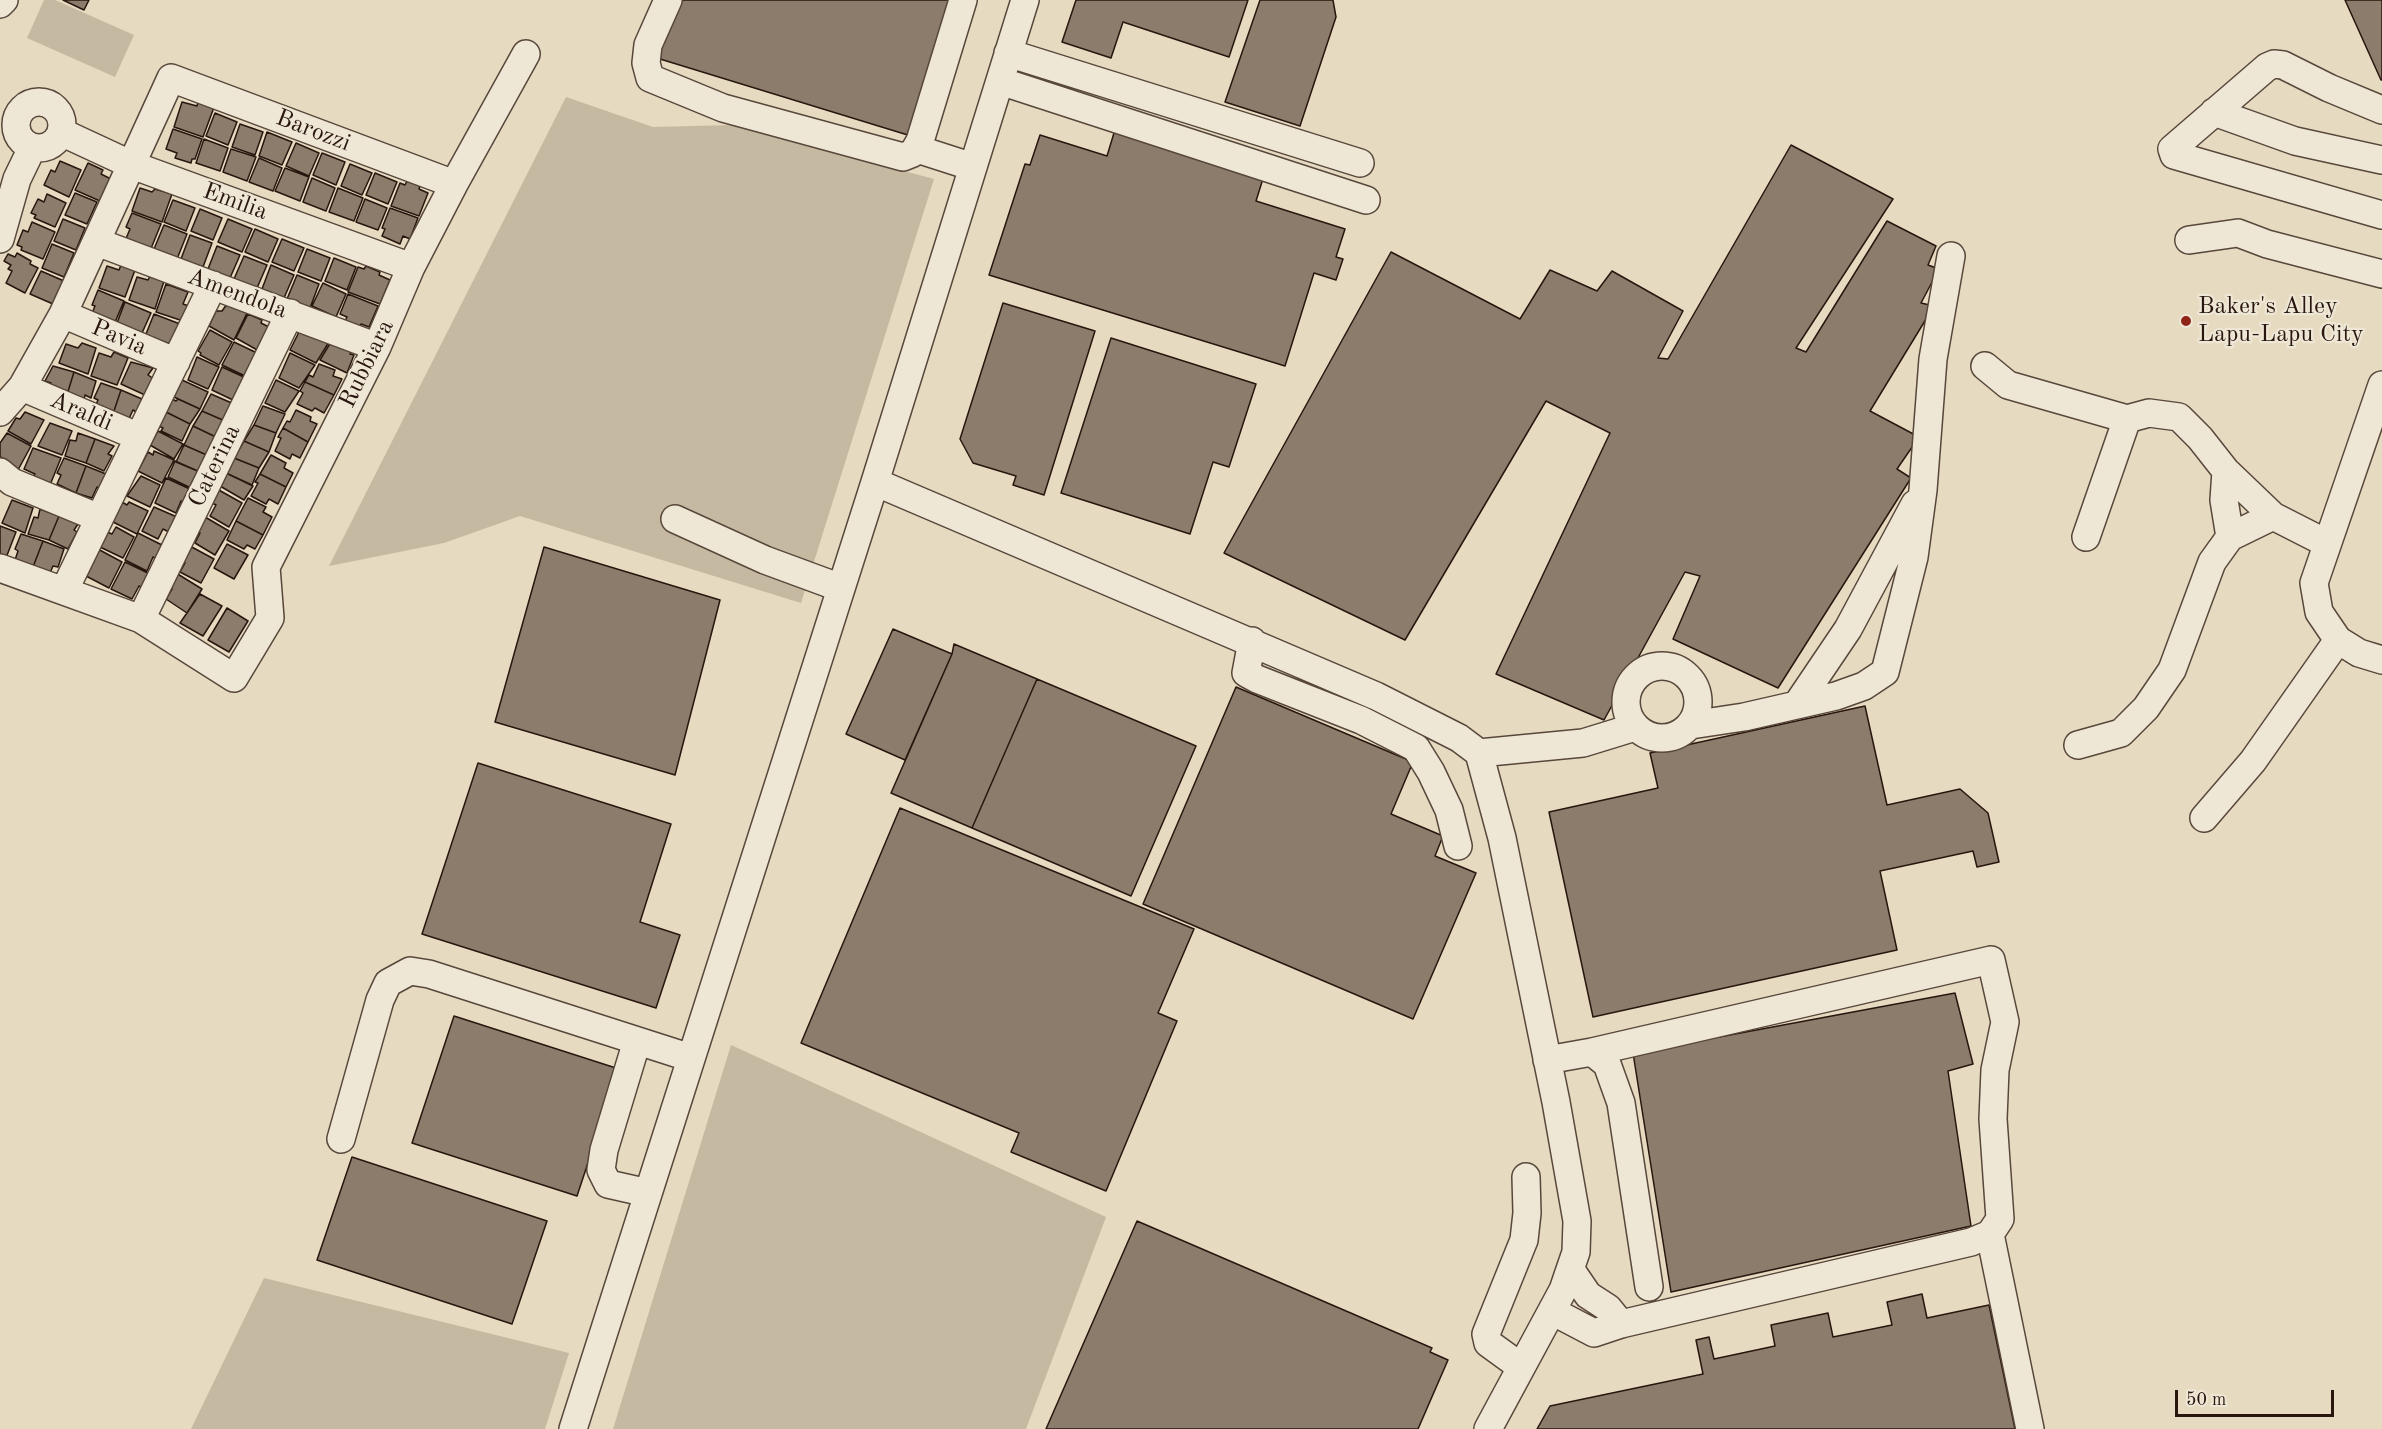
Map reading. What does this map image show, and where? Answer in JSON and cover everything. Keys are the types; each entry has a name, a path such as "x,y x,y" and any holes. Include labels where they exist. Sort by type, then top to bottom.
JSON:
{"street":[{"path":"0,4 4,0"},
{"path":"668,0 648,45 646,63 650,78 723,108 898,157 909,156 917,149 963,0"},
{"path":"573,1429 875,482 1025,0"},
{"path":"1008,53 1360,163"},
{"name":"Rubbiara","path":"141,619 234,678 270,618 266,567 376,347 411,267 526,54"},
{"path":"2382,110 2329,88 2283,65 2274,64 2267,67 2172,149 2174,155 2382,215"},
{"name":"Barozzi","path":"132,165 171,78 454,184"},
{"path":"1000,81 1366,200"},
{"path":"0,239 14,122 31,104 47,104 60,115 62,124 61,132 54,143 44,148 14,122"},
{"path":"2214,112 2295,141 2382,160"},
{"name":"Emilia","path":"61,132 132,165 411,267"},
{"path":"917,149 973,167"},
{"path":"0,412 22,387 63,314 132,165"},
{"path":"2189,240 2238,233 2267,244 2382,274"},
{"name":"Amendola","path":"97,242 376,347"},
{"path":"1691,725 1744,717 1836,696 1864,686 1885,672 1914,557 1923,490 1934,359 1951,256"},
{"path":"64,591 213,285"},
{"name":"Caterina","path":"141,619 290,313"},
{"name":"Pavia","path":"63,314 176,362"},
{"path":"1985,366 2008,385 2127,419 2149,413 2179,417 2200,438 2226,471 2273,516 2326,543"},
{"path":"2382,385 2314,583 2319,612 2338,640 2359,653 2382,660"},
{"name":"Araldi","path":"22,387 139,437"},
{"path":"2086,537 2127,419"},
{"path":"2226,471 2224,500 2230,537"},
{"path":"0,472 12,482 99,518"},
{"path":"875,482 1252,641 1376,696 1459,738 1479,753 1502,838 1577,1221 1571,1270 1552,1311 1488,1429"},
{"path":"1798,703 1848,629 1923,490"},
{"path":"2078,745 2121,733 2146,708 2172,670 2212,562 2230,537 2273,516"},
{"path":"675,519 765,560 841,588"},
{"path":"0,568 141,619"},
{"path":"2204,818 2253,760 2338,640"},
{"path":"1252,641 1246,673 1257,680 1361,720 1416,748 1431,772 1449,810 1458,846"},
{"path":"1660,666 1680,670 1695,686 1698,706 1691,725 1683,732 1663,739 1643,734 1635,727 1626,709 1628,689 1641,672 1660,666"},
{"path":"1479,753 1583,743 1635,727"},
{"path":"1547,1060 1592,1052 1991,960 2005,1022 1995,1070 1992,1119 2000,1219 1990,1234 1971,1242 1620,1324 1594,1333 1552,1311"},
{"path":"341,1139 380,1000 388,983 410,971 429,974 692,1058"},
{"path":"637,1041 604,1150 601,1170 608,1184 648,1193"},
{"path":"1592,1052 1607,1064 1621,1103 1650,1287"},
{"path":"1521,1367 1488,1343 1486,1334 1524,1240 1527,1213 1526,1177"},
{"path":"1990,1234 2030,1429"},
{"path":"1571,1270 1588,1295 1608,1308 1620,1324"}],"shaded area":[{"path":"44,0 55,0 134,35 115,77 27,38"},
{"path":"566,97 653,127 734,125 934,179 801,603 520,516 444,543 329,566"},
{"path":"731,1045 1106,1217 1026,1429 613,1429"},
{"path":"264,1278 569,1353 545,1429 191,1429"}],"building":[{"path":"63,0 89,0 84,10"},
{"path":"673,0 954,0 911,136 660,59 657,37"},
{"path":"1076,0 1248,0 1229,57 1123,22 1111,58 1062,42"},
{"path":"1260,0 1333,0 1336,17 1300,126 1225,102"},
{"path":"2345,0 2382,0 2382,80 2381,80"},
{"path":"182,102 197,106 198,102 212,107 213,110 203,137 174,127"},
{"path":"215,113 237,122 228,145 206,136"},
{"path":"1117,123 1266,169 1256,201 1345,229 1336,257 1343,259 1336,280 1314,273 1285,366 989,275 1025,164 1030,165 1040,135 1107,156"},
{"path":"240,124 263,132 255,155 232,147"},
{"path":"173,129 202,139 195,159 192,159 191,163 175,158 177,153 166,149"},
{"path":"267,132 292,142 282,165 259,156"},
{"path":"204,139 228,148 220,171 196,163"},
{"path":"296,143 319,153 309,176 286,166"},
{"path":"1791,145 1893,199 1796,348 1806,352 1887,221 1936,246 1928,265 1939,269 1921,303 1934,306 1870,411 1919,437 1897,469 1911,478 1778,688 1673,639 1700,576 1685,572 1604,720 1496,674 1610,433 1546,401 1405,640 1224,553 1391,252 1520,319 1550,270 1597,291 1612,271 1683,311 1658,358 1668,359"},
{"path":"231,149 256,157 247,181 223,172"},
{"path":"322,153 345,162 336,185 313,175"},
{"path":"259,158 282,168 273,191 249,182"},
{"path":"60,161 81,170 69,197 44,185 51,170 55,172"},
{"path":"88,163 103,170 101,174 111,179 100,201 75,190"},
{"path":"350,164 372,173 362,195 341,186"},
{"path":"285,168 309,177 300,201 275,191"},
{"path":"375,173 397,182 388,204 366,195"},
{"path":"312,178 335,188 326,211 303,202"},
{"path":"407,181 420,186 419,189 428,193 419,216 391,206 400,183 405,185"},
{"path":"140,188 172,194 162,222 132,211"},
{"path":"338,188 363,198 354,221 329,212"},
{"path":"75,193 97,202 87,224 65,215"},
{"path":"47,194 66,203 55,227 34,218 36,215 31,213 38,199 44,202"},
{"path":"365,199 387,208 378,230 356,222"},
{"path":"173,200 195,208 186,231 164,222"},
{"path":"390,208 418,218 410,239 403,236 400,244 382,236 385,229 382,228"},
{"path":"200,209 222,218 213,240 191,231"},
{"path":"132,213 161,224 150,251 125,241 130,229 126,227"},
{"path":"63,219 85,228 76,250 54,241"},
{"path":"228,219 252,229 242,252 218,242"},
{"path":"32,222 55,232 43,259 21,250 22,247 17,245 23,230 28,232"},
{"path":"164,225 187,234 177,259 154,249"},
{"path":"255,229 278,239 268,262 245,252"},
{"path":"190,235 212,243 203,267 181,259"},
{"path":"282,239 304,248 294,271 272,262"},
{"path":"52,244 74,253 64,277 42,268"},
{"path":"217,246 240,255 230,278 208,269"},
{"path":"307,249 330,258 321,281 298,272"},
{"path":"17,253 38,268 25,293 6,283 12,271 8,269 11,265 4,261 8,254 15,257"},
{"path":"244,256 267,265 257,288 234,279"},
{"path":"334,258 356,267 347,290 325,281"},
{"path":"121,265 135,270 125,297 99,288 107,266 119,270"},
{"path":"271,265 294,275 284,298 262,289"},
{"path":"366,266 380,272 379,275 390,280 380,304 348,292 358,267 364,269"},
{"path":"41,271 64,281 53,304 30,294"},
{"path":"297,275 319,284 310,308 287,299"},
{"path":"150,276 164,281 155,309 129,300 137,277 148,280"},
{"path":"323,283 346,294 336,317 312,306"},
{"path":"166,284 188,292 183,304 189,306 183,321 156,312"},
{"path":"98,290 124,301 113,327 90,318"},
{"path":"348,294 378,306 369,327 361,324 359,329 344,323 347,317 340,314"},
{"path":"125,302 151,313 142,333 115,328"},
{"path":"1003,303 1095,331 1044,495 1013,485 1016,476 973,463 960,439"},
{"path":"227,304 247,313 234,340 209,326 216,311 222,311"},
{"path":"154,314 180,324 172,345 162,341 161,345 144,339"},
{"path":"248,314 262,320 261,323 271,328 259,351 236,338"},
{"path":"210,330 232,342 219,365 200,355 198,351"},
{"path":"312,330 332,337 316,363 290,350 299,332 308,336"},
{"path":"334,337 354,345 350,354 354,355 347,373 320,360"},
{"path":"1111,338 1256,384 1229,467 1213,462 1190,534 1061,493"},
{"path":"234,342 257,353 245,376 222,365"},
{"path":"82,343 96,348 88,374 59,363 66,344 78,348"},
{"path":"114,352 128,358 117,385 91,376 99,353 111,357"},
{"path":"290,353 315,365 299,388 279,378"},
{"path":"197,357 219,367 208,389 188,380"},
{"path":"131,362 153,368 148,375 154,379 145,395 121,384"},
{"path":"319,364 335,370 333,376 342,379 334,395 305,382 309,375 313,377"},
{"path":"53,366 74,372 66,398 46,389 51,383 45,381"},
{"path":"222,367 246,378 235,401 212,390"},
{"path":"74,372 96,381 91,398 85,395 83,404 66,398"},
{"path":"182,380 208,392 200,409 174,397"},
{"path":"276,380 299,391 285,412 265,403"},
{"path":"305,382 334,395 324,413 315,408 312,411 297,404 303,393 300,391"},
{"path":"101,383 121,390 112,417 94,409 98,400 94,398"},
{"path":"121,390 142,399 138,413 133,410 127,423 112,417"},
{"path":"211,394 234,404 225,421 202,411"},
{"path":"172,399 176,401 178,399 200,409 190,424 166,412"},
{"path":"263,406 285,414 276,433 254,425"},
{"path":"296,410 311,417 310,421 317,424 308,442 283,428 287,421 290,422"},
{"path":"202,411 225,421 218,438 193,426"},
{"path":"25,412 44,420 31,444 8,431 16,418 20,419"},
{"path":"166,412 190,424 182,441 161,431 163,428 159,426"},
{"path":"50,423 72,431 62,455 38,446"},
{"path":"254,425 276,433 269,452 244,441"},
{"path":"193,426 218,438 209,456 184,445"},
{"path":"283,428 308,442 300,458 292,454 290,459 275,451"},
{"path":"158,431 183,444 174,459 150,445"},
{"path":"7,433 31,446 18,470 2,462 4,459 0,457 0,443"},
{"path":"78,433 95,439 86,463 65,456 70,440 76,441"},
{"path":"95,439 114,446 108,454 112,456 104,471 86,463"},
{"path":"244,441 269,452 259,468 234,458"},
{"path":"184,445 209,456 200,472 176,462"},
{"path":"33,448 61,458 50,485 33,477 35,474 24,469"},
{"path":"154,451 174,460 162,483 138,471 148,452 153,455"},
{"path":"271,455 286,463 284,468 293,473 286,487 260,474"},
{"path":"64,458 86,466 76,493 57,484 61,475 57,473"},
{"path":"234,458 259,468 252,485 226,473"},
{"path":"175,461 200,472 193,489 168,477"},
{"path":"86,466 106,474 101,489 97,487 92,498 76,493"},
{"path":"226,473 253,486 244,500 220,486"},
{"path":"260,474 286,487 278,504 269,499 266,504 251,496"},
{"path":"141,476 160,485 150,507 127,496"},
{"path":"166,478 192,490 186,504 181,501 176,513 155,503"},
{"path":"217,489 242,503 229,527 210,516 216,505 210,502"},
{"path":"248,498 266,507 263,512 272,517 263,535 236,521"},
{"path":"12,500 33,508 25,533 2,523"},
{"path":"122,502 127,505 129,502 148,511 137,534 113,522"},
{"path":"154,507 177,517 169,532 163,529 158,539 142,531"},
{"path":"40,509 59,516 49,540 28,534 34,517 38,518"},
{"path":"59,516 78,524 74,530 77,532 68,549 49,540"},
{"path":"205,517 229,531 215,555 195,543 200,533 196,531"},
{"path":"236,521 263,535 255,549 247,545 244,549 227,540"},
{"path":"0,526 16,532 6,558 0,556"},
{"path":"116,527 134,537 123,558 100,547 107,532 112,534"},
{"path":"138,533 164,546 158,560 153,557 147,571 125,560"},
{"path":"21,534 43,541 33,567 15,560 18,551 15,549"},
{"path":"43,541 64,549 58,567 53,566 50,573 33,567"},
{"path":"227,544 248,555 234,579 214,568"},
{"path":"188,545 214,559 201,583 180,572 185,563 180,560"},
{"path":"544,547 720,600 675,775 495,722"},
{"path":"96,548 122,562 109,588 86,576 91,566 87,564"},
{"path":"125,562 152,575 145,589 139,586 132,599 111,589"},
{"path":"176,573 202,589 187,613 166,599 172,589 167,586"},
{"path":"200,594 222,606 203,636 180,623"},
{"path":"227,608 248,621 229,652 208,640"},
{"path":"893,629 952,654 905,760 846,734"},
{"path":"954,644 1037,679 972,828 891,793 952,654"},
{"path":"1037,679 1196,746 1131,896 972,828"},
{"path":"1236,687 1413,762 1391,814 1443,836 1435,856 1476,873 1413,1019 1143,904"},
{"path":"1865,706 1887,805 1960,789 1988,813 1999,862 1977,867 1973,851 1880,871 1897,950 1593,1017 1549,812 1658,788 1650,753"},
{"path":"478,763 671,824 640,922 680,935 656,1008 422,934"},
{"path":"900,808 1194,929 1158,1013 1177,1021 1106,1191 1011,1152 1019,1133 801,1043"},
{"path":"1955,993 1973,1064 1948,1071 1971,1226 1671,1292 1633,1053"},
{"path":"454,1016 619,1069 577,1196 412,1143"},
{"path":"352,1157 547,1221 512,1324 317,1260"},
{"path":"1137,1221 1432,1348 1430,1352 1448,1360 1418,1429 1046,1429"},
{"path":"1922,1294 1927,1318 1989,1305 2015,1429 1537,1429 1550,1406 1703,1374 1696,1340 1709,1337 1714,1359 1775,1346 1771,1325 1828,1313 1833,1337 1892,1325 1887,1302"}],"place":[{"name":"Baker's Alley Lapu-Lapu City","path":"2186,321"}]}
